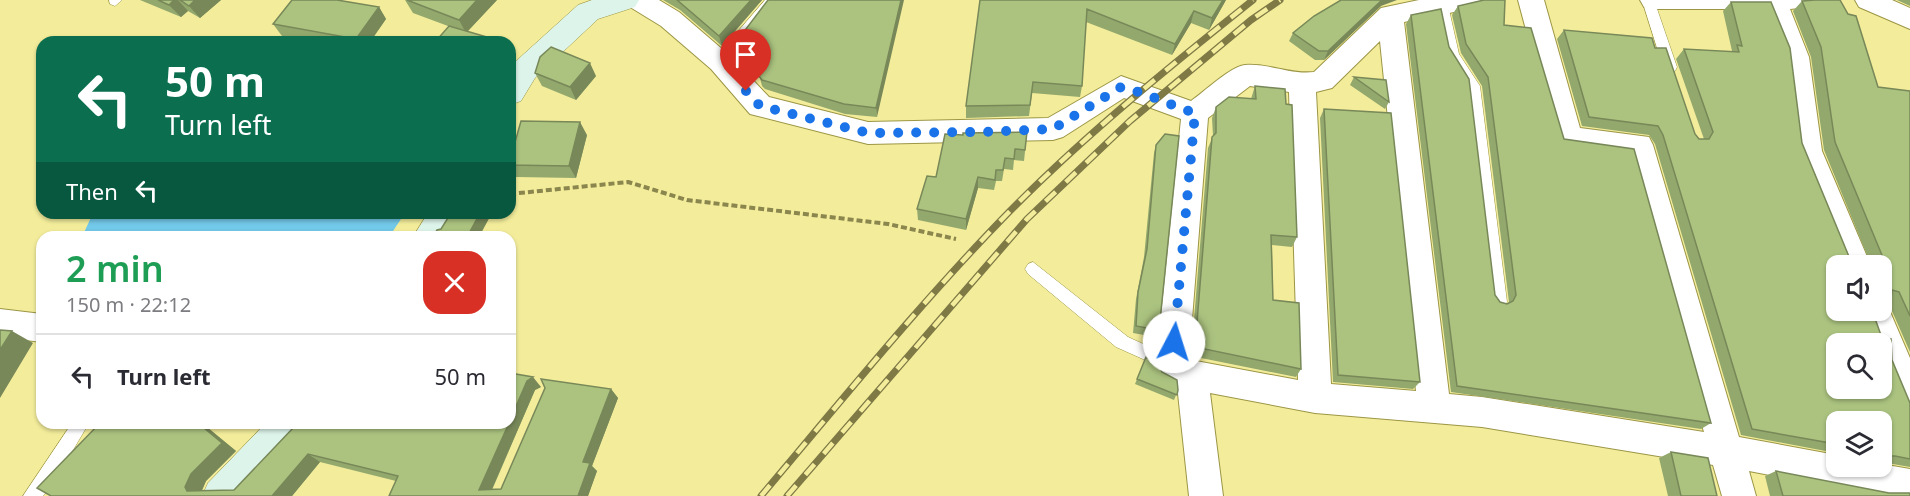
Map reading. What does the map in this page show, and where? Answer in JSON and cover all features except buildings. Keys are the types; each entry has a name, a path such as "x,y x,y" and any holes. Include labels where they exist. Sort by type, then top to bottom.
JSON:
{"street":[{"path":"516,84 525,70 588,12 625,0"},
{"path":"639,0 670,19 720,62 760,106 868,133 1053,129 1121,87 1140,91 1157,100 1195,113"},
{"path":"1206,496 1182,370 1195,113 1245,75 1302,84 1322,81 1390,15 1469,0"},
{"path":"1531,0 1569,138 1639,145 1739,496"},
{"path":"1653,0 1786,1 1808,151 1851,255"},
{"path":"1868,0 1910,19"},
{"path":"1390,15 1434,408"},
{"path":"1302,84 1315,398"},
{"path":"1879,321 1910,397"},
{"path":"0,323 36,327"},
{"path":"1182,370 1315,398 1482,411 1584,430 1727,451 1863,487 1910,486"},
{"path":"221,496 285,429"}],"lane":[{"path":"720,62 772,0"},
{"path":"1648,0 1673,76"},
{"path":"1442,5 1453,55 1473,86 1499,302"},
{"path":"1033,269 1122,342 1182,370"},
{"path":"32,496 47,478 77,429"}],"path":[{"path":"516,193 628,182 687,200 888,224 956,239"}],"water":[{"path":"90,219 401,219 393,231 85,231"}],"railway":[{"path":"761,496 913,316 1009,212 1097,129 1253,0"},
{"path":"787,496 1027,219 1130,121 1251,20 1280,0"}],"route":[{"path":"746,91 760,106 868,133 1053,129 1121,87 1140,91 1157,100 1195,113 1174,342"}]}
